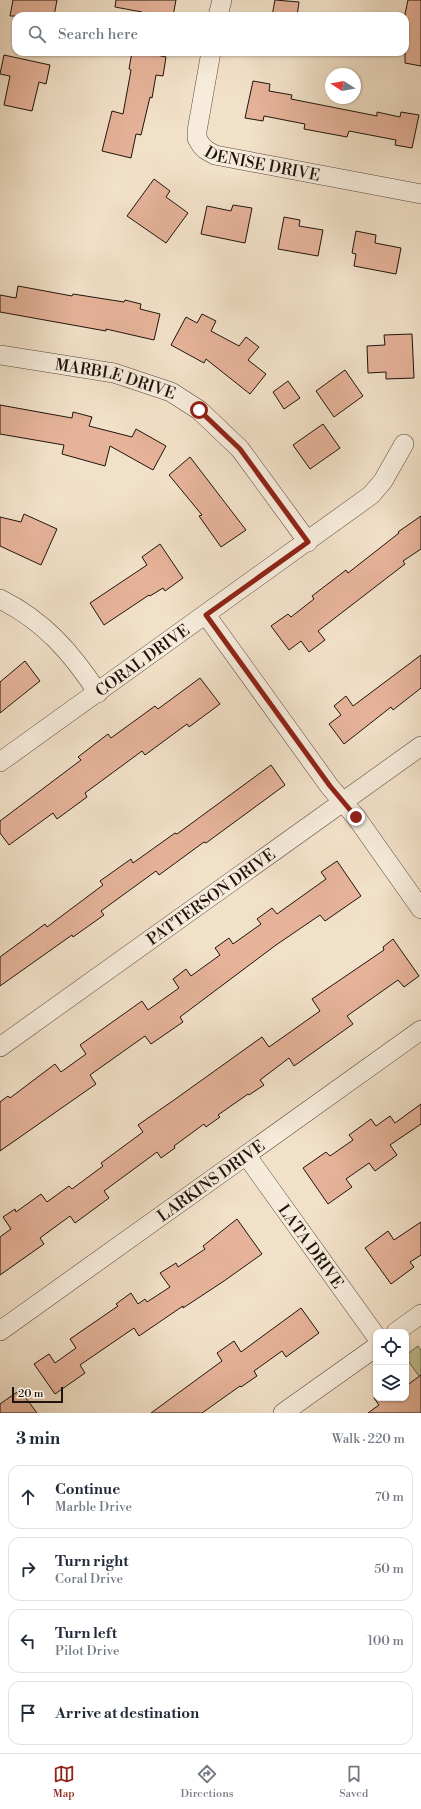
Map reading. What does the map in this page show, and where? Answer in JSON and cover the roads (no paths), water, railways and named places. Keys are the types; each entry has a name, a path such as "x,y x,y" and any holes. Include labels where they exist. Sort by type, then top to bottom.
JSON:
{"street":[{"path":"219,12 222,0"},
{"name":"DENISE DRIVE","path":"211,56 197,131 198,138 206,150 215,155 273,167 421,194"},
{"name":"MARBLE DRIVE","path":"0,355 114,373 171,392 199,410 240,449 308,542"},
{"name":"CORAL DRIVE","path":"0,762 308,542 371,495 383,481 404,444"},
{"path":"0,599 24,612 61,643 73,657 98,693"},
{"path":"206,615 325,780 343,802 421,909"},
{"name":"PATTERSON DRIVE","path":"0,1047 421,746"},
{"name":"LARKINS DRIVE","path":"0,1331 421,1030"},
{"name":"LATA DRIVE","path":"246,1156 373,1332"},
{"path":"400,1329 421,1314"},
{"path":"283,1413 373,1348"}]}
